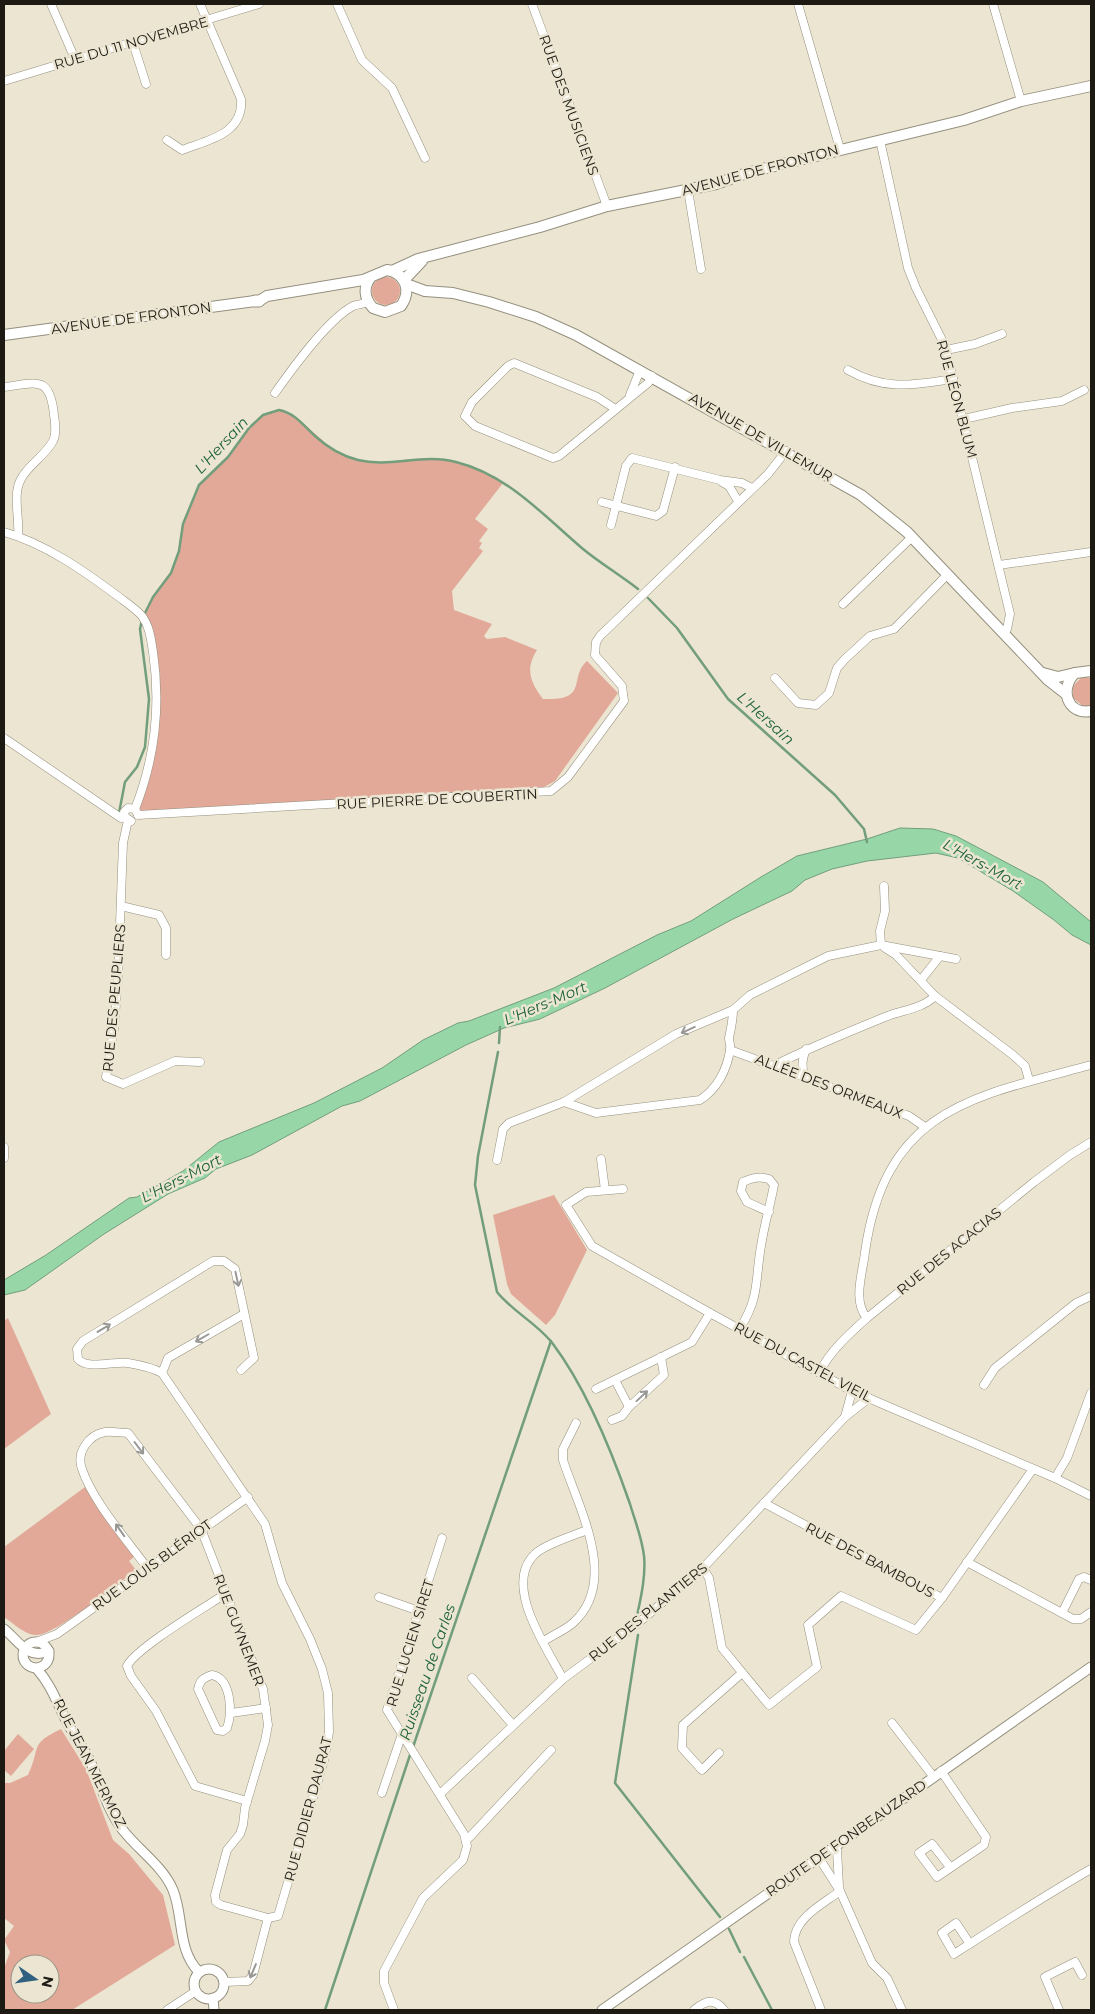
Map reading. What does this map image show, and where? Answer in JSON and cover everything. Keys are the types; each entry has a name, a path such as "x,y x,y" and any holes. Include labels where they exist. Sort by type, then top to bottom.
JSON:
{"main road":[{"name":"AVENUE DE FRONTON","path":"257,301 267,296 357,281 371,277 381,271 392,271 410,262 540,227 606,206 688,190 840,149 964,120 1021,101 1091,86"},
{"name":"AVENUE DE FRONTON","path":"405,282 415,266 430,256"},
{"path":"392,271 405,282 405,301 425,291"},
{"path":"367,298 366,284 371,277"},
{"name":"AVENUE DE VILLEMUR","path":"405,282 425,291 453,293 489,302 536,317 576,335 786,451 861,495 912,537 1048,680 1066,694 1070,704 1089,713"},
{"name":"AVENUE DE FRONTON","path":"4,335 257,301 269,301 342,288 352,288 367,298 373,308 385,312 397,309 405,301"},
{"path":"1043,673 1058,676 1091,671"},
{"path":"1066,694 1066,686 1075,674"}],"street":[{"path":"51,4 76,59"},
{"path":"167,140 182,150 223,134 233,127 242,109 241,99 200,4"},
{"name":"RUE DU 11 NOVEMBRE","path":"4,81 208,21 259,4"},
{"path":"337,4 362,60 392,88 425,158"},
{"name":"RUE DES MUSICIENS","path":"532,4 606,206"},
{"path":"798,4 840,149"},
{"path":"993,4 1021,101"},
{"path":"133,43 146,84"},
{"name":"RUE LÉON BLUM","path":"880,140 908,268 946,350 964,419 1010,614 1007,629 1004,633"},
{"path":"688,190 701,269"},
{"path":"275,393 298,360 329,327 354,306 367,298"},
{"path":"946,350 975,344 1002,334"},
{"path":"614,408 597,397 514,363 508,366 472,402 465,416 475,426 553,458 559,456 614,408 648,382 652,376"},
{"path":"630,395 640,370"},
{"path":"848,370 866,380 909,386 953,379"},
{"path":"4,387 37,383 44,386 52,396 56,427 52,442 20,479 17,492 18,536"},
{"path":"964,419 1012,408 1062,401 1084,390"},
{"name":"RUE PIERRE DE COUBERTIN","path":"136,812 551,792 568,777 624,701 622,686 597,658 595,648 600,636 768,474 786,451"},
{"path":"611,525 626,466 632,458 675,467 720,480 742,483 752,488"},
{"path":"602,502 656,516 663,511 675,467"},
{"path":"720,480 729,486 738,501"},
{"path":"4,532 18,536 67,561 108,589 143,617 149,632 157,694 156,723 146,782 134,820 121,818 4,738"},
{"path":"842,604 912,537"},
{"path":"999,565 1091,552"},
{"path":"775,678 798,702 816,705 829,693 837,668 845,659 870,636 894,629 948,574"},
{"path":"126,818 126,810 130,807 136,812"},
{"name":"RUE DES PEUPLIERS","path":"126,818 123,843 114,1029 106,1077 123,1084 175,1061 200,1062"},
{"path":"881,945 880,931 886,911 884,886"},
{"path":"121,906 159,915 166,928 166,955"},
{"path":"881,945 896,955 935,996 1025,1066 1028,1080"},
{"path":"498,1160 503,1130 509,1122 564,1102 582,1089 676,1034 732,1010 750,995 828,956 881,945 956,959"},
{"path":"921,980 940,956"},
{"path":"774,1065 888,1016 928,1003 935,996"},
{"path":"564,1102 596,1114 700,1100 718,1084 730,1050 729,1041 733,1022 732,1010"},
{"name":"ALLÉE DES ORMEAUX","path":"730,1050 909,1116 925,1127"},
{"path":"805,1078 802,1070 802,1060 806,1050"},
{"path":"867,1318 863,1313 859,1296 866,1247 876,1204 900,1156 925,1127 958,1106 982,1095 1028,1080 1091,1065"},
{"path":"582,1089 580,1096 583,1108"},
{"name":"RUE DES ACACIAS","path":"819,1373 827,1360 846,1338 867,1318 1034,1182 1091,1142"},
{"path":"4,1147 4,1158"},
{"path":"601,1159 605,1190 623,1189"},
{"path":"740,1328 751,1311 759,1280 761,1247 769,1212 774,1185 769,1178 751,1178 743,1182 741,1191 747,1202 769,1212"},
{"name":"RUE DU CASTEL VIEIL","path":"605,1190 586,1192 566,1205 592,1246 852,1391 1056,1478 1091,1496"},
{"path":"240,1370 254,1358 235,1269 224,1260 213,1262 83,1341 77,1348 78,1359 86,1364 125,1363 152,1368 162,1373 168,1358 244,1314"},
{"path":"984,1385 995,1368 1076,1302 1091,1296"},
{"path":"596,1388 692,1342 710,1313"},
{"path":"612,1420 622,1416 664,1375 661,1357"},
{"name":"RUE DIDIER DAURAT","path":"162,1373 248,1496 265,1524 282,1584 310,1639 322,1669 328,1693 328,1732 324,1760 281,1912 278,1916 268,1918"},
{"path":"615,1380 629,1408"},
{"name":"RUE DES PLANTIERS","path":"845,1418 852,1391"},
{"path":"1056,1478 1067,1458 1091,1393"},
{"name":"RUE DES PLANTIERS","path":"440,1794 563,1679 636,1625 703,1568 845,1418 869,1398"},
{"path":"544,1641 574,1623 585,1608 594,1587 596,1568 593,1548 563,1460 563,1449 576,1423"},
{"name":"RUE GUYNEMER","path":"148,1569 94,1493 82,1469 81,1456 83,1447 89,1440 105,1432 128,1433 201,1529 263,1689 268,1725 265,1741 247,1801 240,1834 227,1850 215,1895 216,1902 268,1918"},
{"name":"RUE DES BAMBOUS","path":"764,1503 942,1598 1033,1469"},
{"name":"RUE LOUIS BLÉRIOT","path":"35,1642 57,1634 248,1496"},
{"path":"563,1679 524,1599 521,1583 524,1569 534,1554 587,1530"},
{"name":"RUE LUCIEN SIRET","path":"442,1538 387,1710 440,1794 464,1834 466,1841"},
{"path":"967,1562 1078,1620 1091,1612"},
{"path":"703,1568 709,1578 722,1648 769,1705 817,1666 808,1625 841,1596 916,1630 942,1598"},
{"path":"1062,1613 1080,1579 1084,1577 1091,1580"},
{"path":"225,1594 144,1648 131,1658 127,1666 131,1676 156,1711 195,1786 247,1801"},
{"path":"379,1597 419,1611"},
{"path":"4,1629 44,1644 48,1651 32,1654 24,1649 4,1629"},
{"name":"RUE LOUIS BLÉRIOT","path":"48,1651 57,1634"},
{"path":"24,1649 35,1642"},
{"name":"RUE JEAN MERMOZ","path":"24,1649 22,1657 25,1664 37,1669 49,1683 72,1731 88,1756 108,1805 121,1828 158,1867 173,1889 184,1945 200,1972"},
{"name":"RUE JEAN MERMOZ","path":"48,1651 49,1683"},
{"path":"37,1669 47,1662"},
{"name":"ROUTE DE FONBEAUZARD","path":"602,2010 1091,1666"},
{"path":"720,1753 702,1770 682,1748 683,1725 742,1673"},
{"path":"218,1676 223,1681 231,1713 228,1728 223,1731 217,1730 198,1690 200,1682 204,1677 218,1676"},
{"path":"472,1678 513,1725"},
{"path":"231,1713 266,1708"},
{"path":"892,1723 933,1776"},
{"path":"382,1793 402,1734"},
{"path":"394,2010 384,1983 384,1971 423,1898 463,1860 466,1854 466,1841 551,1750"},
{"path":"941,1771 986,1837 984,1845 950,1867"},
{"path":"834,1846 837,1850 836,1871 840,1891"},
{"path":"819,1858 840,1891 872,1963 887,1978 902,2010"},
{"path":"970,1944 1042,1897 1091,1869"},
{"path":"821,2010 794,1942 794,1934 802,1920 840,1891"},
{"path":"224,1982 248,1980 253,1975 268,1918"},
{"path":"1059,2010 1045,1977 1075,1962 1082,1975"},
{"path":"212,1969 222,1976 224,1982 222,1992 214,1998 203,1998 196,1991 194,1981 200,1972 212,1969"},
{"path":"167,2010 196,1991"},
{"path":"214,1998 214,2010"},
{"path":"694,2010 704,2002 710,2001 715,2001 724,2010"}],"shaded area":[{"path":"386,277 396,281 400,291 396,301 386,305 376,301 372,291 376,281"},
{"path":"279,410 289,413 298,419 335,450 346,456 372,462 424,458 460,463 482,471 503,483 475,519 488,529 479,541 482,543 479,548 483,551 452,591 454,610 492,624 484,636 487,639 505,637 537,650 530,669 532,681 543,699 558,699 573,692 579,674 587,661 618,693 555,781 544,787 523,790 375,795 374,802 138,815 153,747 154,662 143,617 153,597 171,573 179,551 183,524 199,485 228,457 249,428 263,415"},
{"path":"1082,677 1091,678 1091,706 1083,706 1073,698 1073,686"},
{"path":"554,1195 587,1250 555,1315 546,1325 511,1294 507,1284 493,1215"},
{"path":"8,1318 51,1414 4,1449 4,1321"},
{"path":"85,1487 135,1556 129,1561 136,1570 58,1627 46,1633 33,1635 20,1629 4,1617 4,1547"},
{"path":"61,1729 86,1769 113,1840 129,1854 163,1895 175,1945 72,2010 4,2010 4,1968 10,1952 4,1940 14,1926 4,1918 4,1783 10,1783 28,1775 37,1747 44,1739"},
{"path":"18,1734 34,1749 11,1776 4,1770 4,1751"}],"water":[{"name":"L'Hers-Mort","path":"900,828 933,829 956,836 1043,882 1091,922 1091,945 1072,935 1013,891 958,858 936,853 867,861 832,869 805,880 792,891 733,919 605,988 540,1019 504,1028 466,1045 360,1101 342,1106 252,1155 216,1169 205,1178 168,1194 104,1234 25,1290 4,1295 4,1280 46,1255 129,1198 137,1197 183,1171 219,1142 314,1103 382,1068 423,1040 458,1023 469,1021 554,988 657,935 691,921 797,856 867,839"}],"waterway":[{"name":"L'Hersain","path":"144,615 153,597 171,573 179,551 183,524 199,485 228,457 249,428 263,415 279,410 295,417 320,440 341,454 358,460 370,462 444,460 475,468 492,476 524,498 583,549 638,589"},
{"name":"L'Hersain","path":"648,598 677,628 728,699 835,795 864,829 867,842"},
{"name":"L'Hersain","path":"119,813 125,782 137,767 145,747 149,699 140,629 142,620"},
{"name":"L'Hers-Mort","path":"499,1043 500,1027"},
{"path":"498,1052 478,1156 475,1185 497,1292 553,1344 576,1380 597,1421 630,1504 643,1549 644,1578 637,1616"},
{"name":"Ruisseau de Carles","path":"413,1747 551,1341"},
{"path":"638,1635 615,1783 720,1917"},
{"name":"Ruisseau de Carles","path":"325,2010 411,1752"},
{"path":"729,1929 740,1952"},
{"path":"744,1957 772,2010"}]}
